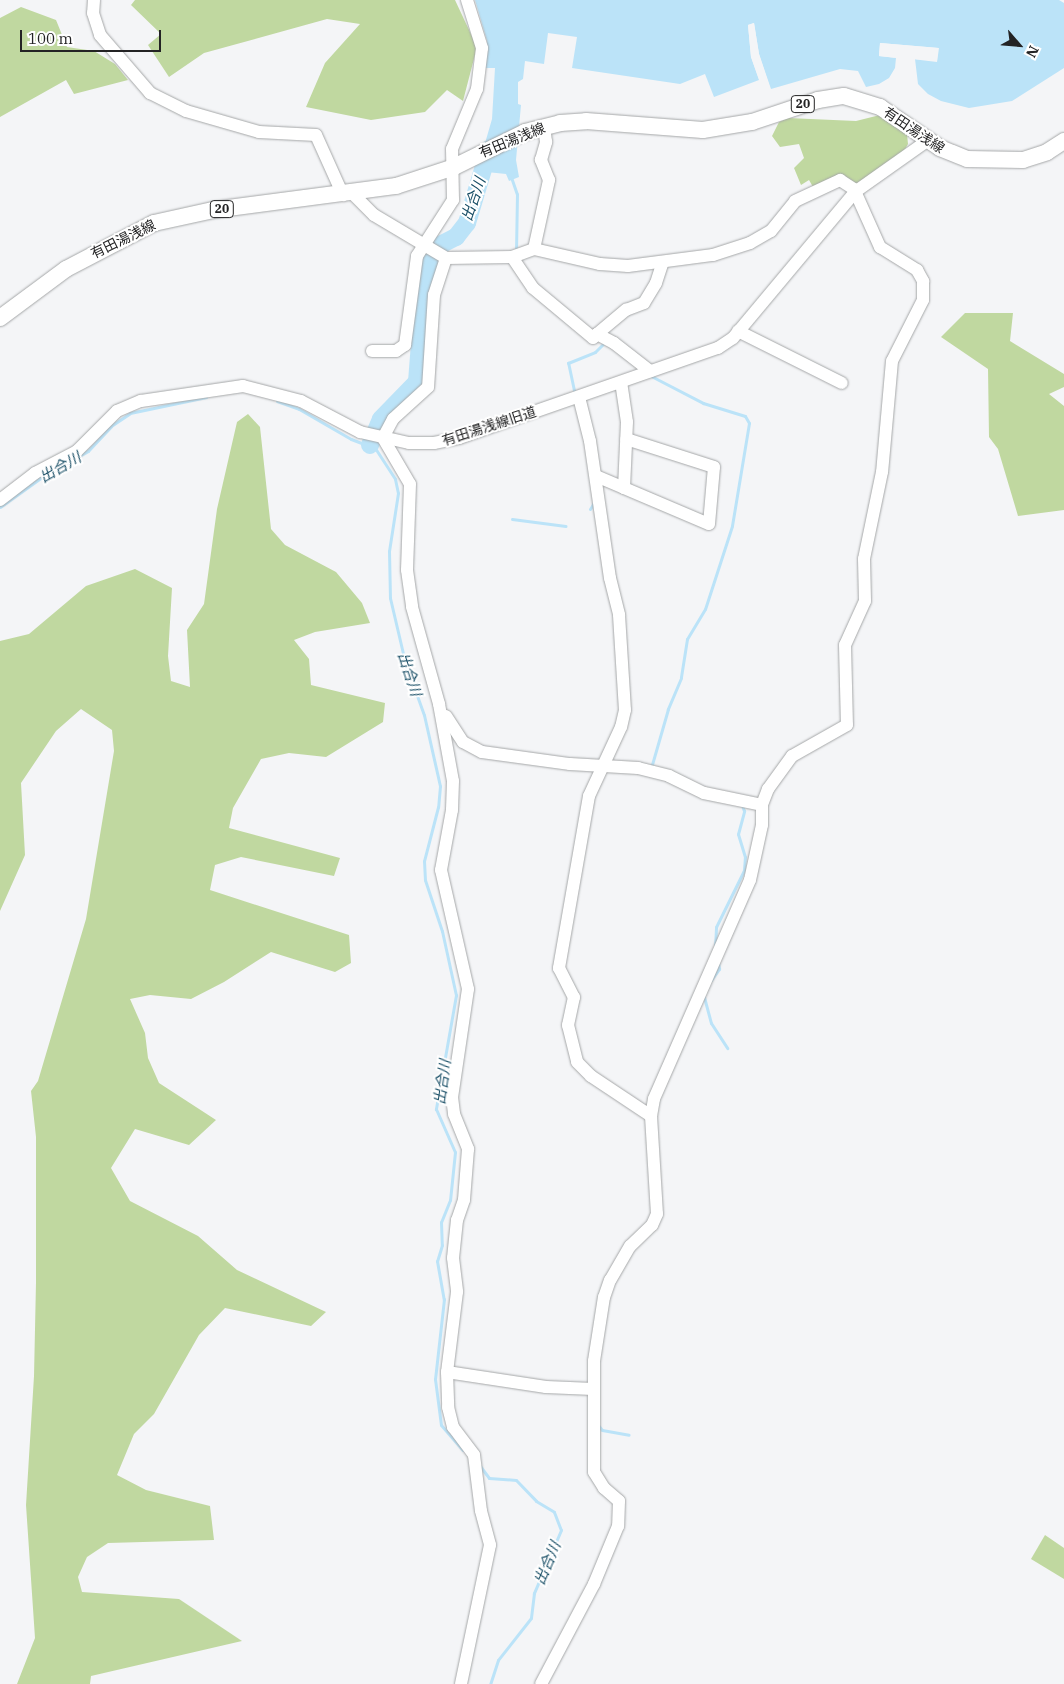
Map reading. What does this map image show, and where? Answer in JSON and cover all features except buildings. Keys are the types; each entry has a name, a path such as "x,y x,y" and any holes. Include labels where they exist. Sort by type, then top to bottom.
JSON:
{"main road":[{"name":"有田湯浅線","path":"0,318 66,268 154,223 213,210 347,194 411,182 460,163 525,132 544,126 586,121 684,131 714,129 752,122 818,100 844,96 880,106 928,141 962,157 1010,161 1042,154 1064,141"}],"street":[{"path":"94,0 93,13 100,35 150,93 186,111 259,132 316,135 347,194 368,210 446,258 512,257 534,249 614,266 662,264 723,253 760,238 771,231 792,204 834,180 845,181 855,192 880,247 920,272 923,300 892,361 882,472 864,559 865,601 845,645 847,724 788,760 762,805 762,825 750,880 654,1099 652,1116 658,1214 652,1226 630,1246 606,1288 597,1337 593,1389 594,1472 604,1488 619,1501 618,1526 594,1584 541,1684"},
{"path":"372,352 396,352 405,345 413,272 423,245 453,200 460,163 452,149 477,89 482,48 467,0"},
{"path":"534,249 549,180 541,160 546,142 544,126"},
{"name":"有田湯浅線旧道","path":"0,500 35,473 77,451 111,415 124,407 227,386 258,388 291,398 351,429 383,438 410,443 449,441 718,348 738,332 855,192 928,141"},
{"path":"512,257 533,288 593,338 626,310 644,303 656,282 662,264"},
{"path":"446,258 434,294 428,387 393,418 383,438 406,472 410,484 406,546 409,592 439,704 454,792 441,870 468,989 452,1096 454,1114 468,1149 464,1200 457,1220 453,1258 457,1292 447,1372 451,1419 474,1455 481,1511 490,1545 461,1684"},
{"path":"738,332 842,383"},
{"path":"597,334 622,348 650,371"},
{"path":"621,382 626,407 624,488"},
{"path":"580,396 596,476 610,578 619,616 625,710 603,766 588,796 559,968 573,993 574,1007 568,1025 577,1062 591,1076 652,1116"},
{"path":"596,476 709,524 714,466 626,439"},
{"path":"439,704 454,731 474,749 546,761 658,772 704,793 762,805"},
{"path":"447,1372 546,1387 593,1389"}],"green space":[{"path":"135,0 455,0 477,47 463,101 447,90 425,112 371,120 306,107 325,63 360,24 327,19 204,53 169,77 148,45 161,34 131,5"},
{"path":"21,7 56,20 67,47 94,51 115,64 128,80 74,94 66,80 0,117 0,18"},
{"path":"880,115 907,134 908,144 904,151 858,185 844,176 813,187 809,180 801,185 794,168 804,158 799,144 780,147 772,136 779,122 788,118 856,121"},
{"path":"965,313 1013,313 1010,341 1064,374 1064,387 1049,394 1064,406 1064,510 1018,516 998,449 989,437 988,369 941,337"},
{"path":"248,414 260,427 271,529 285,545 336,572 362,603 370,623 315,632 294,640 309,659 311,685 385,703 383,722 326,757 289,753 261,759 233,808 229,828 340,858 334,876 241,857 215,865 210,890 349,935 351,963 335,972 271,952 224,982 191,999 150,995 130,999 145,1033 148,1058 159,1083 216,1120 189,1145 135,1129 111,1168 130,1201 198,1236 237,1270 326,1312 311,1326 225,1308 199,1335 154,1414 134,1434 117,1475 146,1490 210,1506 214,1540 108,1543 87,1557 78,1577 82,1592 179,1599 242,1641 91,1676 90,1684 17,1684 35,1638 26,1505 34,1376 36,1282 36,1137 31,1091 38,1081 86,919 114,751 112,730 81,709 56,731 21,783 25,855 0,911 0,641 29,634 86,586 135,569 172,588 168,656 171,681 190,687 187,630 204,604 217,509 237,422"},
{"path":"1045,1535 1064,1548 1064,1579 1031,1559"}],"water":[{"path":"475,0 1059,0 1064,3 1064,68 1012,101 969,108 941,101 928,94 918,84 915,59 937,61 938,48 880,43 879,56 896,58 895,68 889,78 879,84 866,87 858,71 840,69 771,89 759,54 754,23 748,25 751,57 759,80 714,97 705,74 680,84 572,68 577,37 548,33 544,64 525,61 523,79 518,82 518,104 521,105 516,160 519,177 509,181 506,174 477,171 492,119 495,68 485,68 487,41"}],"pier":[{"path":"754,23 759,54 771,91 756,55 752,26 753,56 760,82 751,57 748,25"},
{"path":"880,43 939,48 937,62 912,59 935,59 936,50 882,46 882,54 898,58 879,56"}],"waterway":[{"name":"出合川","path":"370,445 381,419 417,382 425,278 434,254 442,244 456,237 467,223 489,149"},
{"path":"511,177 517,194 516,252"},
{"path":"575,395 568,363 595,352 603,344"},
{"path":"651,376 703,403 745,416 749,423 732,526 705,609 687,639 681,678 668,709 651,768"},
{"name":"出合川","path":"0,507 42,477 88,451 111,426 130,413 206,397"},
{"name":"出合川","path":"277,401 299,409 351,439 375,448 395,479 398,493 389,551 390,598 405,662 424,715 440,786 438,807 424,861 425,880 442,931 456,995 436,1109 455,1152 450,1200 441,1222 442,1245 437,1261 444,1299 435,1379 441,1425 463,1450"},
{"path":"590,509 595,501"},
{"path":"512,519 566,526"},
{"path":"715,947 716,927 744,870 745,857 738,834 744,811 742,805"},
{"path":"711,980 719,969 718,962"},
{"path":"704,997 711,1023 727,1048"},
{"path":"598,1425 602,1430 629,1435"},
{"name":"出合川","path":"480,1466 489,1478 516,1480 536,1501 554,1512 561,1530 534,1593 531,1618 498,1660 490,1684"}]}
